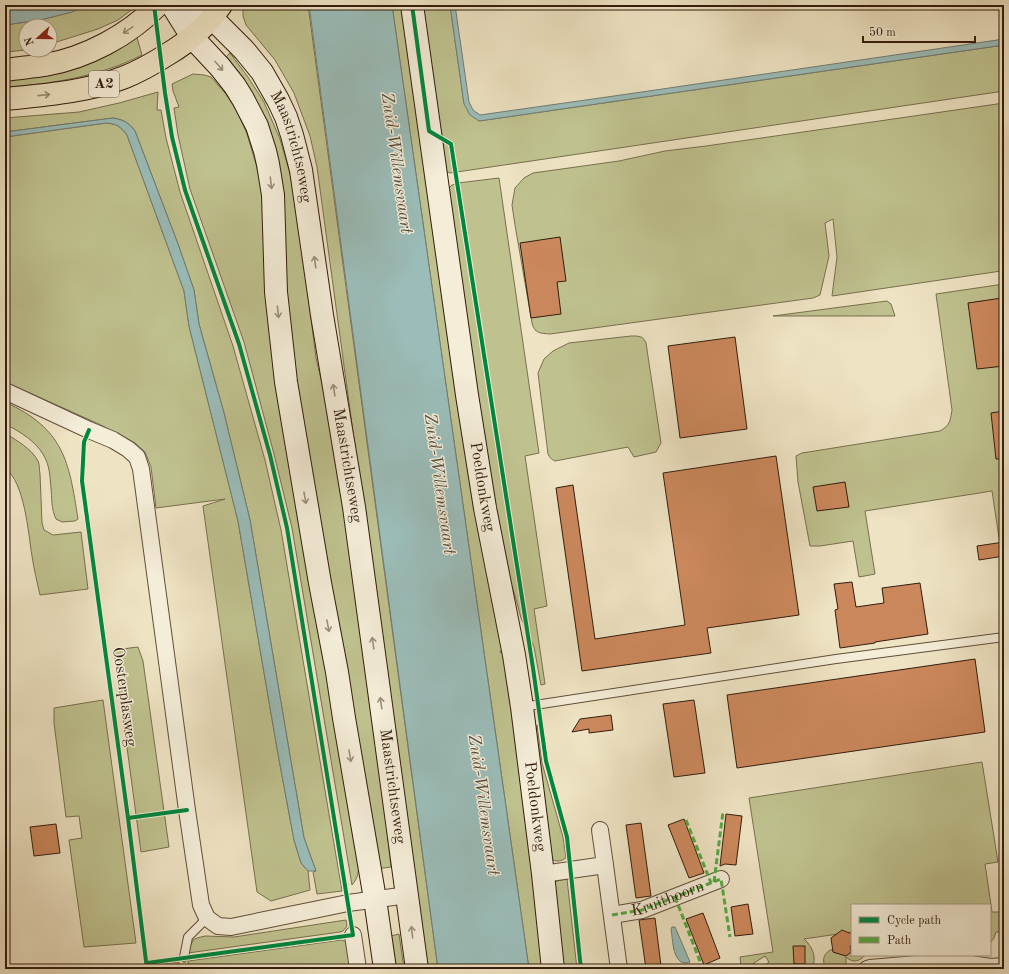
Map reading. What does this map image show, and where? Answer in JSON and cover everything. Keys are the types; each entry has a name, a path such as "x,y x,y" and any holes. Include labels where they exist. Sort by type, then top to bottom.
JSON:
{"highway":[{"name":"A2","path":"5,70 46,65 78,56 115,39 143,20 158,5"},
{"path":"192,37 217,11"},
{"name":"A2","path":"5,99 68,92 124,78 159,60 192,37"}],"main road":[{"name":"Maastrichtseweg","path":"172,5 192,37 220,67 243,99 257,126 268,164 273,195 276,292 286,382 316,560 337,672 386,969"},
{"name":"Maastrichtseweg","path":"186,5 217,11 244,50 262,72 278,100 292,135 302,170 322,315 354,507 408,894 417,969"},
{"name":"Poeldonkweg","path":"412,5 467,395 485,508 505,604 522,707 543,874 553,969"}],"street":[{"path":"5,391 113,440 128,449 137,457 141,468 201,905 207,918 218,926 231,927 337,905 408,894"},
{"name":"Kruithoorn","path":"600,830 619,969"},
{"path":"543,874 605,865"},
{"name":"Kruithoorn","path":"612,915 642,910 722,880"},
{"path":"353,935 358,969"},
{"path":"867,969 952,960 990,967 1004,966"}],"lane":[{"path":"522,707 836,659 1004,637"},
{"path":"184,957 188,937 207,918"}],"green space":[{"path":"86,5 138,5 118,20 98,29 58,42 58,18 48,18 72,12"},
{"path":"243,5 308,5 438,969 426,969 317,167 310,136 294,93 275,60 246,25 243,16"},
{"path":"392,5 408,5 506,644 500,652 508,654 546,969 529,969"},
{"path":"421,5 450,5 464,103 479,121 1004,45 1004,91 450,173 446,171"},
{"path":"18,23 18,51 5,52 5,25"},
{"path":"136,34 142,55 123,64 103,71 62,81 5,87 5,78"},
{"path":"230,53 264,102 280,139 296,200 316,358 330,417 378,745 391,867 376,869 288,326 282,225 224,59"},
{"path":"193,74 211,77 225,93 237,111 247,134 262,189 267,291 302,527 358,860 358,873 352,885 292,528 244,342 190,189 178,135 174,108 179,107 172,84"},
{"path":"158,92 157,110 161,110 166,138 180,192 233,346 265,460 281,530 342,891 317,894 313,872 316,871 304,838 250,520 224,413 199,324 194,290 135,131 126,122 113,118 5,132 5,118 79,112"},
{"path":"1004,103 1004,269 1001,271 832,296 837,257 833,219 825,223 829,256 820,295 813,298 550,334 538,332 533,327 512,205 515,188 524,178 533,173 619,161 665,151"},
{"path":"106,123 118,126 127,135 184,291 189,326 238,521 294,840 301,863 308,871 310,890 271,901 257,892 203,506 225,499 156,508 151,467 145,452 135,443 99,424 5,382 5,137"},
{"path":"499,178 539,453 525,456 547,606 534,609 545,684 541,685 534,647 521,618 508,574 480,421 449,188 458,183"},
{"path":"1004,284 1004,571 992,491 865,511 875,574 859,577 853,541 810,546 798,482 796,456 802,453 940,431 946,427 950,420 952,410 936,294"},
{"path":"887,301 891,304 895,316 773,316"},
{"path":"631,336 641,337 646,343 661,443 656,452 634,457 628,447 555,461 552,460 548,454 538,373 544,359 553,351 569,343"},
{"path":"5,402 25,412 40,424 52,436 60,449 67,464 75,498 78,519 75,521 62,522 56,519 52,507 50,474 46,460 39,448 34,443 23,434 5,424"},
{"path":"5,433 28,449 38,461 42,523 44,530 53,535 81,532 88,589 40,595 21,496 12,475 5,468"},
{"path":"138,647 143,661 169,847 141,852 114,650"},
{"path":"103,700 136,943 84,947 69,840 82,838 79,816 66,817 54,723 54,708"},
{"path":"537,725 542,763 563,837 566,858 560,861 553,860 550,856 535,735"},
{"path":"982,762 998,862 985,864 991,904 851,904 851,932 804,939 812,949 814,961 812,969 765,969 764,966 769,962 765,956 748,967 748,969 730,969 741,966 740,957 773,952 749,798"},
{"path":"567,879 577,969 559,969 554,884 557,881"},
{"path":"991,905 992,912 999,912 1001,920 1004,920 1004,932 996,932 991,942"},
{"path":"346,920 347,926 340,932 188,953 193,940 205,936 234,937"},
{"path":"399,934 404,969 391,969 386,937"},
{"path":"341,940 347,942 353,969 188,969 188,961"},
{"path":"833,949 833,952 846,956 851,952 851,956 864,956 856,961 846,957 846,965 843,969 826,968 824,965 824,957 830,950"},
{"path":"179,962 180,969 154,969 162,964"}],"water":[{"path":"5,5 86,5 72,12 48,18 18,18 18,23 5,25"},
{"name":"Zuid-Willemsvaart","path":"309,5 392,5 529,969 438,969"},
{"path":"450,5 455,5 469,102 473,110 480,115 1004,39 1004,45 479,121 470,115 464,104"},
{"path":"113,118 126,122 135,131 194,290 199,324 224,413 250,520 304,838 316,871 308,871 301,863 294,840 238,521 189,326 184,291 127,135 118,126 106,123 5,137 5,132"},
{"path":"672,927 675,927 690,962 681,962 678,959 674,951"}],"building":[{"path":"560,237 566,281 557,282 561,314 531,318 520,243"},
{"path":"1002,298 1004,317 1004,366 977,369 968,303"},
{"path":"735,337 747,429 680,438 668,346"},
{"path":"1004,411 1004,459 996,459 991,413"},
{"path":"776,456 799,615 707,628 711,653 582,671 556,488 573,485 595,639 685,625 663,473"},
{"path":"845,482 849,507 817,511 813,487"},
{"path":"1004,542 1004,556 979,560 977,546"},
{"path":"852,582 856,607 884,603 882,588 920,583 928,634 840,648 835,610 838,609 834,584"},
{"path":"975,659 985,732 737,768 727,695"},
{"path":"694,700 705,773 674,777 663,704"},
{"path":"611,715 613,730 589,733 589,729 572,732 580,719"},
{"path":"726,814 742,816 736,865 725,864 720,866"},
{"path":"684,819 704,873 689,878 668,825"},
{"path":"641,823 651,896 636,898 626,825"},
{"path":"56,824 60,853 34,856 30,827"},
{"path":"748,904 753,934 735,936 731,907"},
{"path":"703,913 720,958 704,965 686,919"},
{"path":"655,918 661,966 646,969 639,920"},
{"path":"842,930 851,934 851,952 846,956 833,952 831,938"},
{"path":"793,946 805,946 805,964 794,964"}],"marked path":[{"path":"714,882 723,812"},
{"path":"686,820 711,883"},
{"path":"612,915 642,910 721,879 730,937"},
{"path":"675,897 703,969"},
{"path":"184,957 185,969"}],"cycle path":[{"path":"147,963 353,935 287,528 270,455 239,344 185,190 172,137 154,5"},
{"path":"412,5 429,131 451,144 533,668 546,761 567,837 581,969"},
{"name":"Oosterplasweg","path":"89,430 84,442 82,481 147,969"},
{"path":"128,818 187,810"}]}
